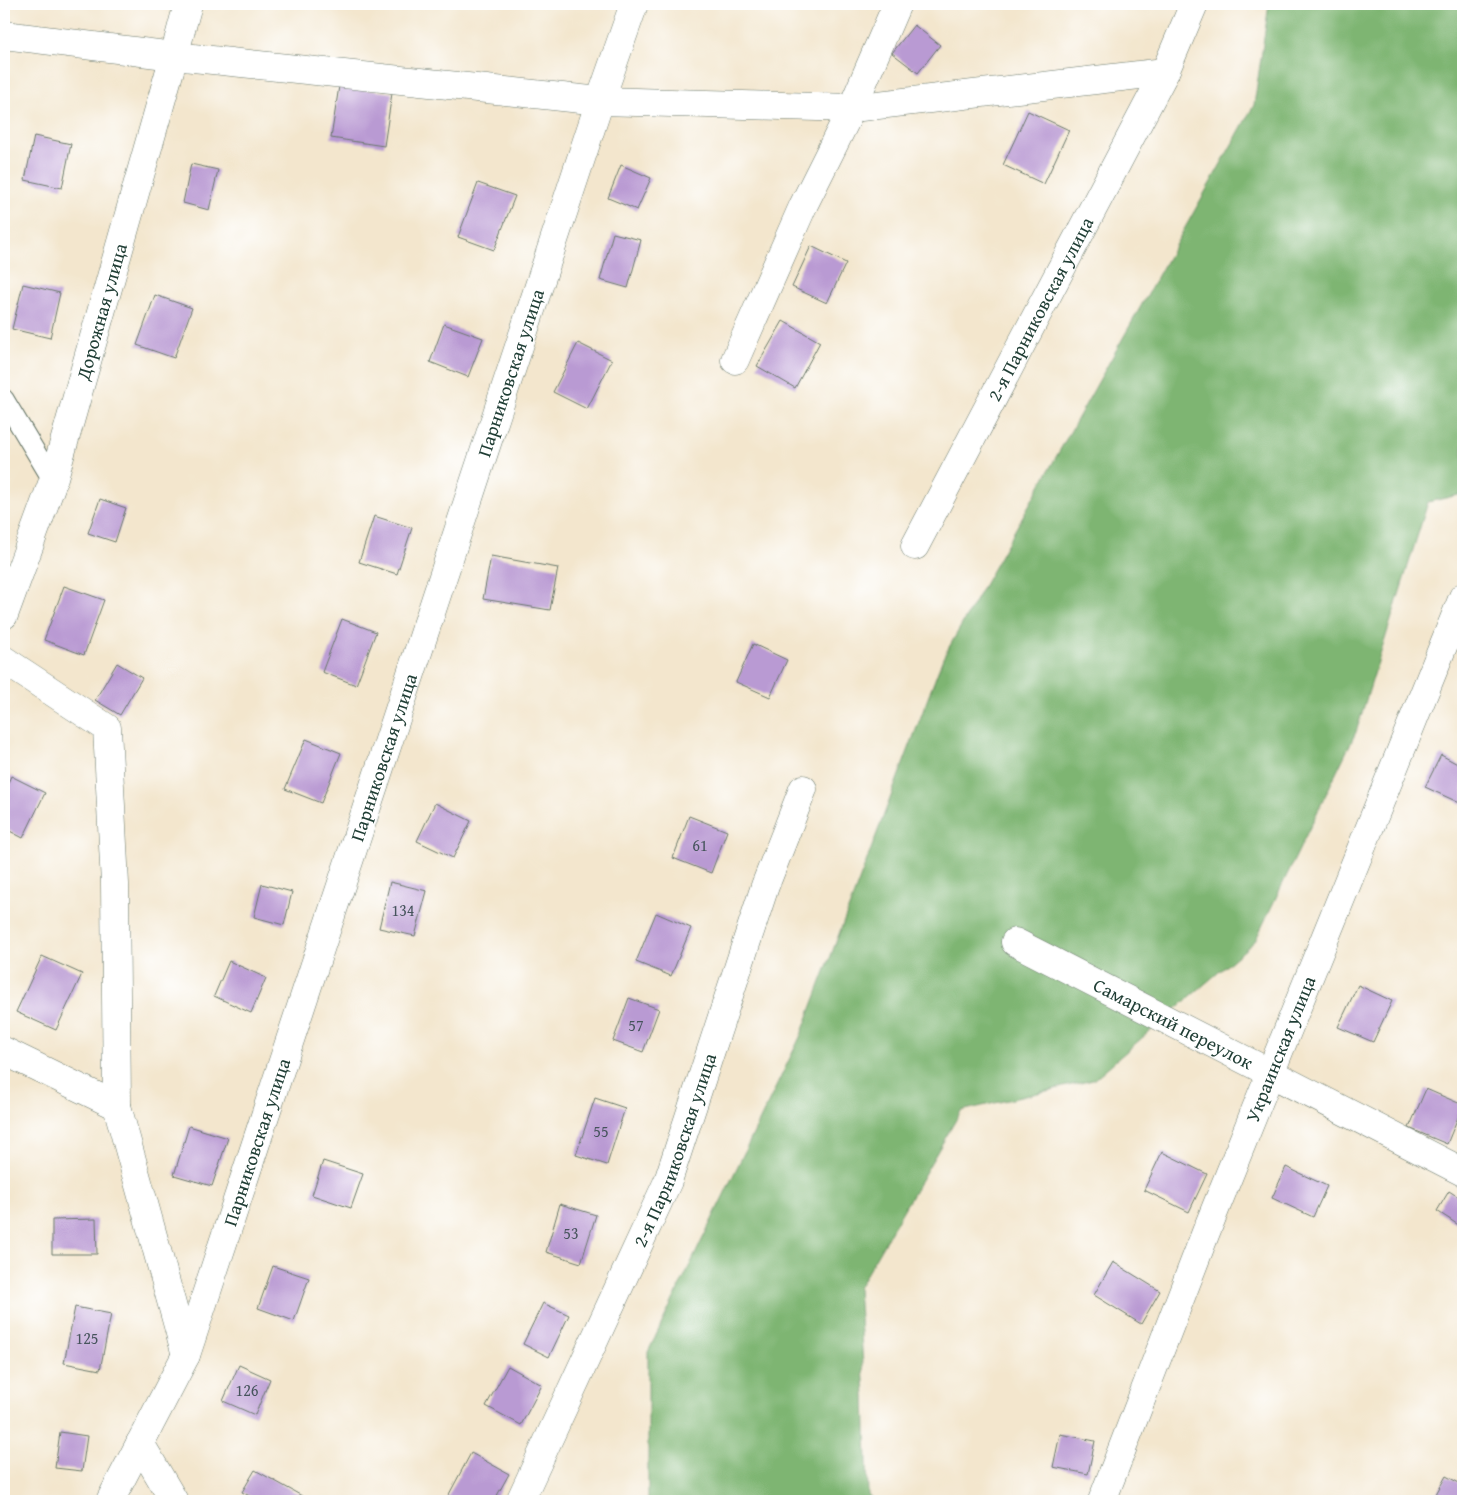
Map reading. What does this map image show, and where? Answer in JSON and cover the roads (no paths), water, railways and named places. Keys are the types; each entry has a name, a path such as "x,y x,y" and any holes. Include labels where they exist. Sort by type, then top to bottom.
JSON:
{"street":[{"name":"Дорожная улица","path":"4,615 53,481 188,4"},
{"name":"Парниковская улица","path":"110,1501 186,1356 600,101 634,4"},
{"path":"735,360 803,206 852,108 897,4"},
{"name":"2-я Парниковская улица","path":"915,546 1165,72 1194,4"},
{"path":"4,35 174,56 600,101 852,108 1165,72"},
{"name":"Украинская улица","path":"1102,1501 1206,1232 1463,597"},
{"path":"4,660 107,728 115,884 117,1106 186,1356"},
{"name":"2-я Парниковская улица","path":"520,1501 668,1181 765,886 803,789"},
{"name":"Самарский переулок","path":"1015,942 1463,1172"},
{"path":"4,1051 117,1106"},
{"path":"140,1444 174,1501"}],"lane":[{"path":"4,398 53,481"}]}
